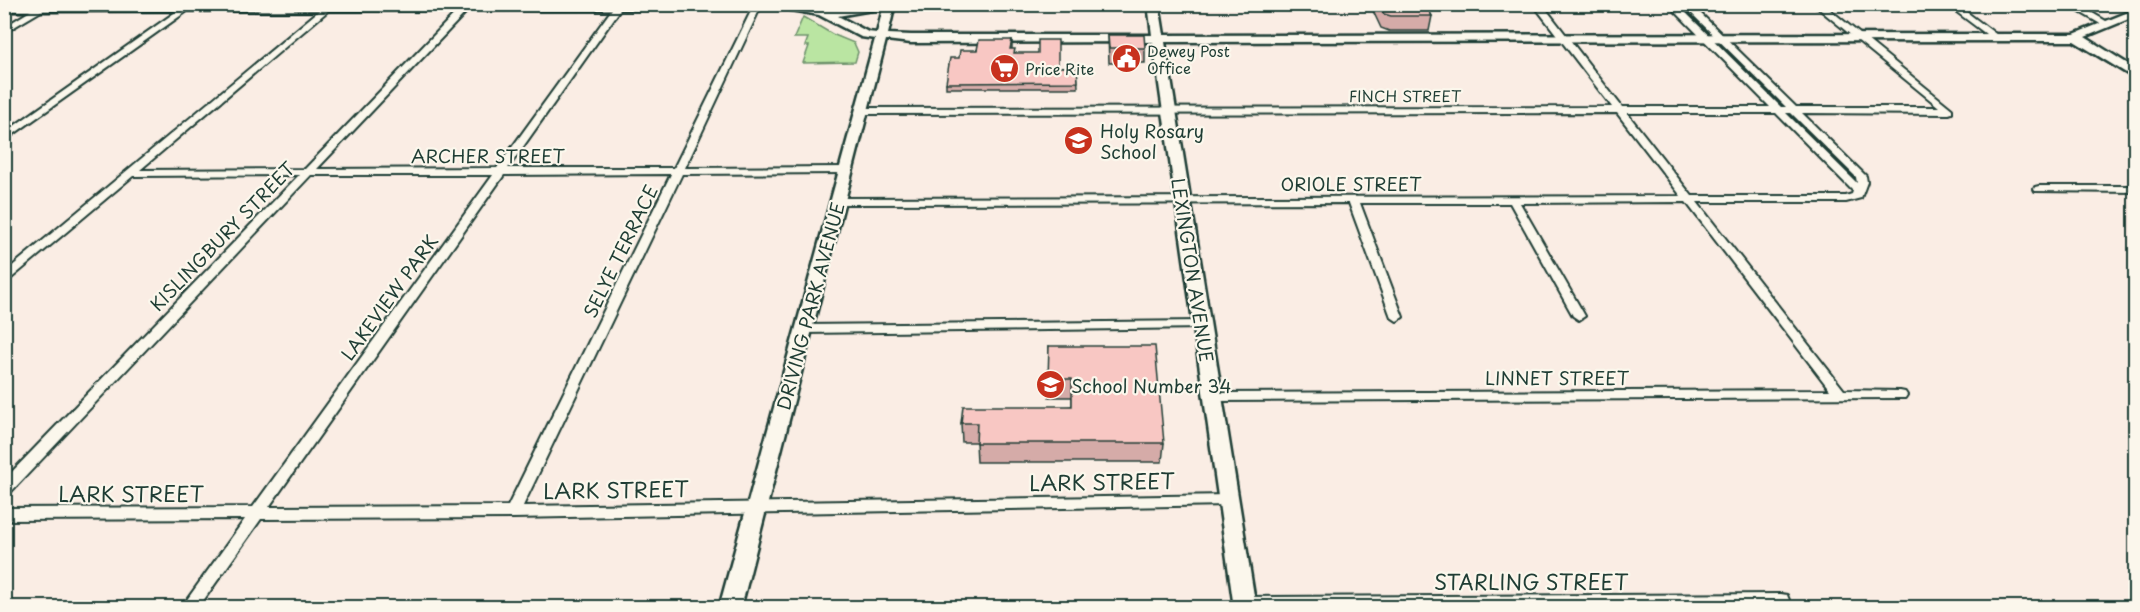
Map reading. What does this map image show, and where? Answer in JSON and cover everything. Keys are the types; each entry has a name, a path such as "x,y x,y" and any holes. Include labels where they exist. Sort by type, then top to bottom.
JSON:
{"street":[{"path":"822,12 850,12 885,4"},
{"name":"DRIVING PARK AVENUE","path":"730,608 890,4"},
{"name":"LEXINGTON AVENUE","path":"1153,4 1245,605"},
{"path":"1537,4 1840,394"},
{"path":"1672,4 1859,191 1861,176 1686,4"},
{"path":"1816,4 1857,38"},
{"path":"1950,4 1997,38"},
{"path":"2070,4 2107,24"},
{"path":"4,8 46,6 773,5 803,7 822,12 858,32 880,38 2076,37 2136,12"},
{"path":"4,31 46,6"},
{"path":"4,138 190,6"},
{"path":"4,279 330,6"},
{"name":"LAKEVIEW PARK","path":"189,608 500,171 624,6"},
{"name":"SELYE TERRACE","path":"513,512 758,6"},
{"name":"KISLINGBURY STREET","path":"4,490 466,7"},
{"path":"2076,37 2136,75"},
{"name":"FINCH STREET","path":"863,111 1793,110 1949,112 1857,38"},
{"name":"ARCHER STREET","path":"129,173 847,170"},
{"path":"2039,189 2136,189"},
{"name":"ORIOLE STREET","path":"838,201 1846,199 1855,197 1859,191"},
{"path":"1513,199 1579,316"},
{"path":"1353,200 1397,317"},
{"path":"804,329 1202,326"},
{"name":"LINNET STREET","path":"1213,397 1900,395"},
{"name":"LARK STREET","path":"4,514 513,512 1229,500"},
{"name":"STARLING STREET","path":"1245,605 1781,600"}],"green space":[{"path":"803,17 832,34 854,43 858,52 855,62 803,63 809,46 805,46 808,38 794,38"}],"building":[{"path":"1379,4 1425,4 1432,16 1391,16 1384,14"},
{"path":"1108,35 1144,35 1145,48 1109,48"},
{"name":"Price Rite","path":"979,40 1012,40 1010,49 1015,49 1014,53 1038,53 1038,40 1058,40 1058,67 1077,67 1078,82 946,83 950,58 959,58 960,50 977,50"},
{"path":"1049,346 1155,346 1164,443 976,443 977,423 961,423 963,406 1072,406 1072,379 1048,379"}],"place":[{"name":"Dewey Post Office","path":"1126,59"},
{"name":"Price Rite","path":"1004,68"},
{"name":"Holy Rosary School","path":"1079,140"},
{"name":"School Number 34","path":"1050,385"}]}
